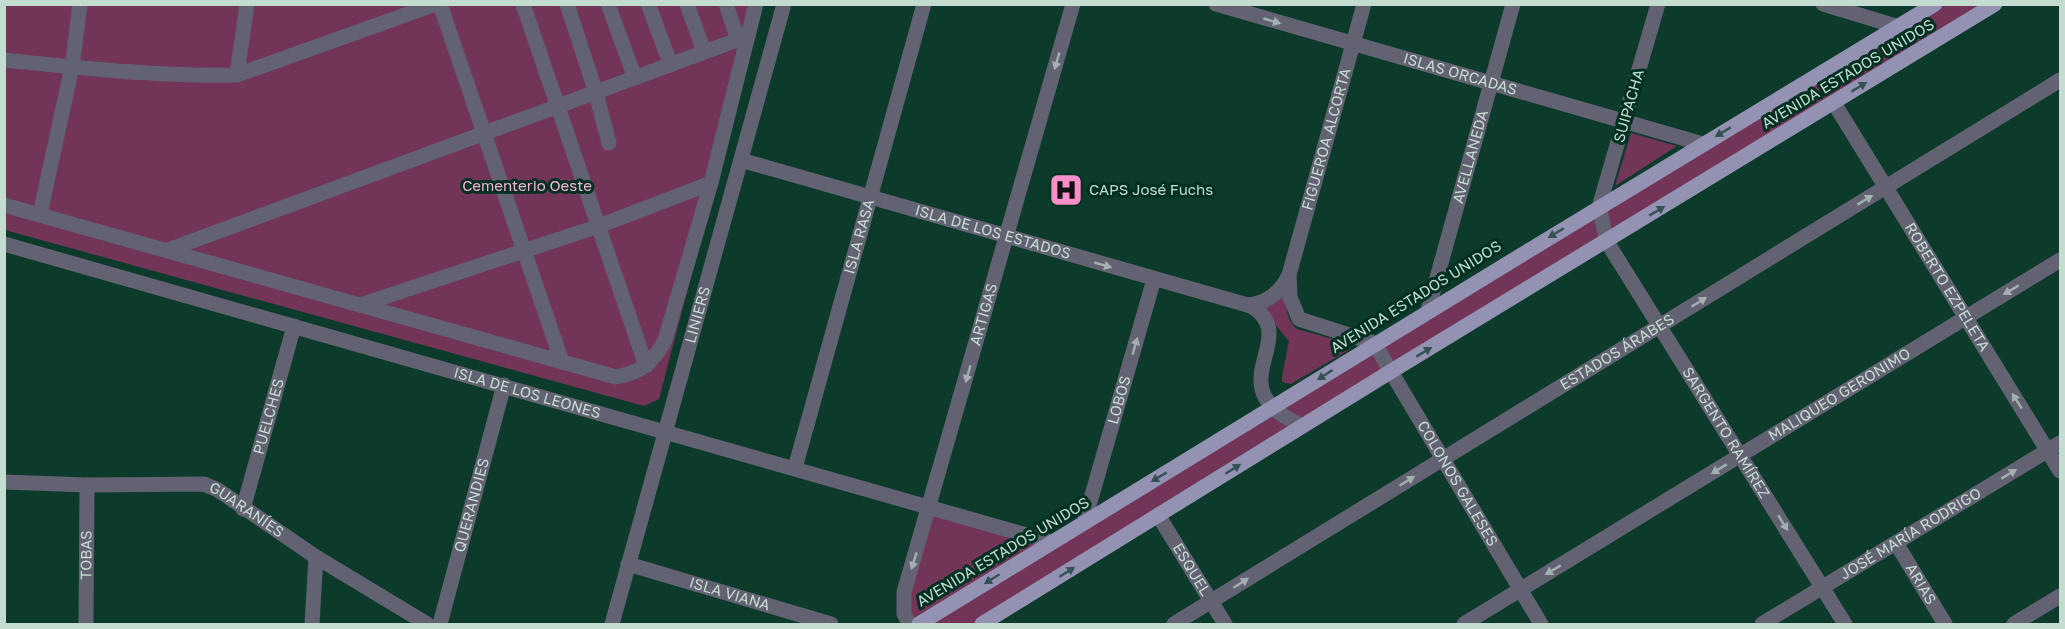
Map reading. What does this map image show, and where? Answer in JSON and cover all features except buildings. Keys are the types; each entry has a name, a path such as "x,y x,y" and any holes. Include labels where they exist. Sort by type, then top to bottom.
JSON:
{"main road":[{"name":"AVENIDA ESTADOS UNIDOS","path":"919,624 1274,408 1428,310 1935,4"},
{"name":"AVENIDA ESTADOS UNIDOS","path":"982,624 1390,372 1995,4"}],"street":[{"path":"40,214 72,67 80,4"},
{"path":"237,75 247,4"},
{"path":"4,60 72,67 237,75 405,9 438,4 562,362"},
{"path":"523,4 646,366"},
{"path":"567,4 596,93 609,143"},
{"path":"608,4 635,78"},
{"path":"648,4 671,65"},
{"path":"687,4 704,52"},
{"path":"726,4 743,38"},
{"path":"4,205 616,377 635,373 654,360 665,340 711,183 743,38 756,4"},
{"name":"LINIERS","path":"612,624 784,4"},
{"name":"ISLA RASA","path":"795,468 924,4"},
{"name":"ARTIGAS","path":"909,624 904,614 904,592 1073,4"},
{"name":"ISLAS ORCADAS","path":"1216,4 1703,144"},
{"name":"FIGUEROA ALCORTA","path":"1289,275 1365,4"},
{"name":"AVELLANEDA","path":"1428,310 1514,4"},
{"name":"SUIPACHA","path":"1599,207 1658,4"},
{"path":"1823,4 1899,27"},
{"path":"168,250 743,38"},
{"name":"ESTADOS ÁRABES","path":"1174,624 2061,80"},
{"name":"ROBERTO EZPELETA","path":"1834,103 1964,318 2054,447 2061,471"},
{"name":"ISLA DE LOS ESTADOS","path":"741,160 1247,305 1263,316 1269,327 1270,337 1261,384 1274,408"},
{"path":"360,305 599,226 711,183"},
{"path":"1599,207 1607,242"},
{"name":"SARGENTO RAMÍREZ","path":"1607,242 1661,325 1845,624"},
{"name":"ISLA DE LOS LEONES","path":"6,249 294,326 1051,542"},
{"name":"MALIQUEO GERONIMO","path":"1464,624 2061,260"},
{"path":"1247,305 1260,303 1272,296 1289,275"},
{"path":"1289,275 1290,297 1299,319 1374,343"},
{"name":"LOBOS","path":"1084,523 1154,279"},
{"name":"PUELCHES","path":"243,508 294,326"},
{"name":"COLONOS GALESES","path":"1374,343 1541,624"},
{"name":"QUERANDIES","path":"440,624 504,385"},
{"path":"1274,408 1302,426"},
{"name":"JOSÉ MARÍA RODRIGO","path":"1762,624 2054,447"},
{"name":"GUARANÍES","path":"4,482 87,485 204,484 218,490 316,557 427,624"},
{"name":"TOBAS","path":"86,624 87,485"},
{"name":"ESQUEL","path":"1158,515 1225,624"},
{"name":"ARIAS","path":"1896,543 1945,624"},
{"path":"312,624 316,557"},
{"name":"ISLA VIANA","path":"628,564 831,624"},
{"path":"2014,624 2061,596"}],"green space":[{"name":"Cementerio Oeste","path":"4,5 762,5 659,399 644,406 5,230"},
{"path":"1935,5 1995,5 982,624 913,624 904,592 930,508 1050,543"},
{"path":"1631,133 1677,146 1615,186"},
{"path":"1286,294 1289,317 1297,329 1343,342 1347,351 1291,384 1282,382 1289,341 1262,309"}],"place":[{"name":"CAPS José Fuchs","path":"1066,190"}]}
